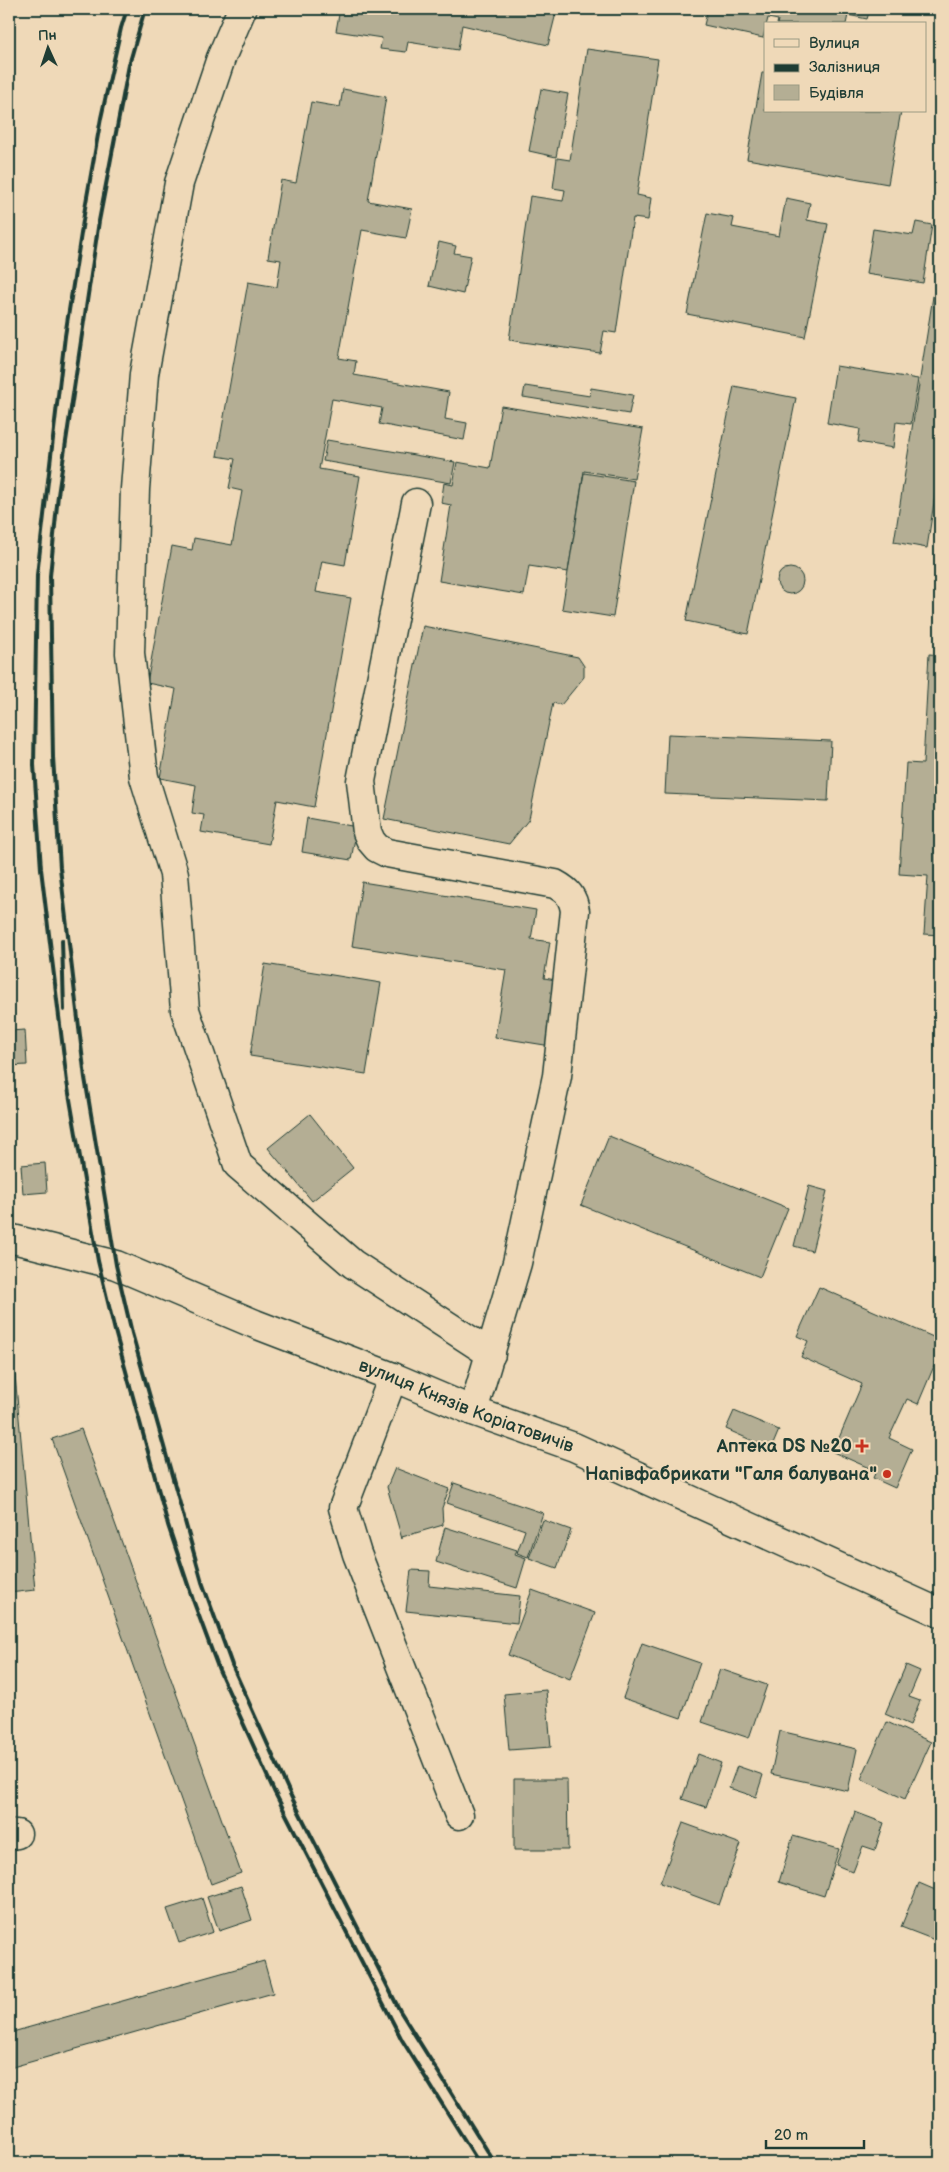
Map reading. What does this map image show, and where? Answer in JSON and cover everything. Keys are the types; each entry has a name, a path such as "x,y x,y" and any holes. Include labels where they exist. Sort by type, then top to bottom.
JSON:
{"main road":[{"path":"242,9 221,58 179,184 144,374 135,489 130,653 144,778 174,874 186,1010 238,1166 353,1264 492,1354"},
{"path":"416,503 361,781 367,832 370,841 377,848 387,853 555,884 566,890 573,899 575,911 557,1076 517,1263 492,1354 473,1411"},
{"name":"вулиця Князів Коріатовичів","path":"9,1238 116,1265 254,1324 393,1377 473,1411 574,1447 940,1613"},
{"path":"393,1377 343,1508 357,1554 459,1815"}],"building":[{"path":"340,9 557,9 548,45 462,25 458,50 408,42 406,52 380,49 382,38 336,31"},
{"path":"657,9 685,9 683,15"},
{"path":"708,9 870,9 867,19 848,15 846,22 778,22 778,20 768,18 767,22 764,22 763,38 704,25"},
{"path":"587,49 658,59 637,195 651,198 648,220 633,218 616,333 604,331 600,353 509,340 530,196 563,201 565,190 553,188 557,158 570,160"},
{"path":"762,73 764,73 764,112 901,112 888,184 747,159"},
{"path":"343,89 386,97 368,201 412,209 406,238 362,230 339,358 356,361 354,375 449,392 445,419 467,423 464,440 379,424 382,408 332,399 319,469 360,476 345,565 322,561 316,592 351,598 314,807 277,800 269,844 201,832 204,815 192,813 196,785 160,778 176,689 147,683 172,546 192,550 194,538 232,545 242,491 229,488 235,459 217,456 248,282 277,287 281,260 268,258 281,180 296,183 311,102 340,107"},
{"path":"541,89 568,94 556,157 529,151"},
{"path":"786,198 810,203 807,220 828,224 805,337 687,314 707,213 734,218 732,227 779,236"},
{"path":"916,222 932,225 923,283 866,274 873,229 913,235"},
{"path":"439,242 456,246 454,253 471,256 463,294 429,286"},
{"path":"934,290 940,291 940,463 927,548 894,542"},
{"path":"836,366 918,379 911,424 896,422 893,448 858,442 860,429 827,423"},
{"path":"525,386 590,396 591,388 633,395 629,414 523,397"},
{"path":"734,386 796,398 748,634 686,621"},
{"path":"501,406 643,429 634,479 584,471 568,572 529,566 524,595 439,581 451,505 441,503 444,483 453,485 457,462 490,468"},
{"path":"327,440 455,462 451,483 323,461"},
{"path":"584,473 634,481 613,617 562,609"},
{"path":"790,568 799,572 803,581 799,590 790,594 781,590 777,581 781,572"},
{"path":"423,626 578,657 584,666 584,677 561,705 553,703 529,819 509,844 384,819"},
{"path":"929,654 940,655 940,935 924,934 928,876 899,874 906,763 923,764"},
{"path":"668,734 831,741 828,801 665,794"},
{"path":"307,818 357,827 351,860 302,852"},
{"path":"362,882 536,910 531,939 550,942 544,978 562,981 551,1046 495,1037 506,970 352,946"},
{"path":"265,964 381,983 366,1074 250,1056"},
{"path":"25,1030 27,1065 9,1066 9,1031"},
{"path":"310,1114 353,1168 312,1201 268,1148"},
{"path":"609,1136 788,1208 760,1277 581,1205"},
{"path":"45,1163 47,1192 23,1194 21,1165"},
{"path":"809,1186 827,1191 812,1251 794,1246"},
{"path":"819,1287 940,1340 940,1352 918,1404 907,1399 889,1438 912,1449 895,1488 873,1478 876,1471 833,1452 862,1384 801,1357 808,1341 797,1336"},
{"path":"15,1375 35,1590 9,1593 9,1376"},
{"path":"734,1411 779,1430 771,1449 726,1429"},
{"path":"81,1429 241,1873 211,1884 52,1439"},
{"path":"395,1468 449,1489 442,1508 443,1525 402,1537 402,1539 387,1487"},
{"path":"454,1483 543,1513 528,1557 517,1553 525,1530 447,1503"},
{"path":"543,1520 571,1530 557,1568 529,1558"},
{"path":"445,1527 517,1550 515,1554 526,1558 517,1588 436,1562"},
{"path":"411,1570 430,1571 429,1586 520,1596 517,1623 406,1611"},
{"path":"532,1590 595,1613 570,1679 508,1655"},
{"path":"642,1643 700,1663 681,1718 623,1698"},
{"path":"906,1665 920,1671 909,1697 920,1701 910,1725 885,1714"},
{"path":"720,1669 767,1685 749,1738 702,1722"},
{"path":"546,1690 551,1747 509,1750 504,1694"},
{"path":"887,1722 931,1742 905,1799 861,1779"},
{"path":"780,1731 857,1749 848,1791 771,1774"},
{"path":"698,1754 721,1763 706,1807 682,1799"},
{"path":"737,1766 763,1775 756,1797 729,1788"},
{"path":"514,1779 567,1779 568,1850 514,1850"},
{"path":"855,1812 884,1823 875,1850 863,1846 853,1872 836,1865"},
{"path":"683,1823 741,1844 719,1905 660,1883"},
{"path":"793,1836 839,1849 824,1896 779,1882"},
{"path":"919,1883 940,1892 940,1942 901,1927"},
{"path":"241,1886 252,1920 219,1931 207,1897"},
{"path":"202,1898 213,1932 179,1943 167,1909"},
{"path":"264,1961 273,1993 9,2068 9,2033"}],"railway":[{"path":"127,9 101,118 85,208 65,336 37,575 34,765 41,869 67,1082 98,1261 115,1331 168,1525 219,1670 274,1791 402,2040 479,2163"},
{"path":"145,9 129,65 99,221 58,495 50,576 53,757 60,868 85,1078 116,1265 132,1333 202,1582 232,1665 291,1796 400,2011 495,2163"},
{"path":"62,940 64,1010"}],"place":[{"name":"Аптека DS №20","path":"862,1446"},
{"name":"Напівфабрикати \"Галя балувана\"","path":"887,1474"}]}
